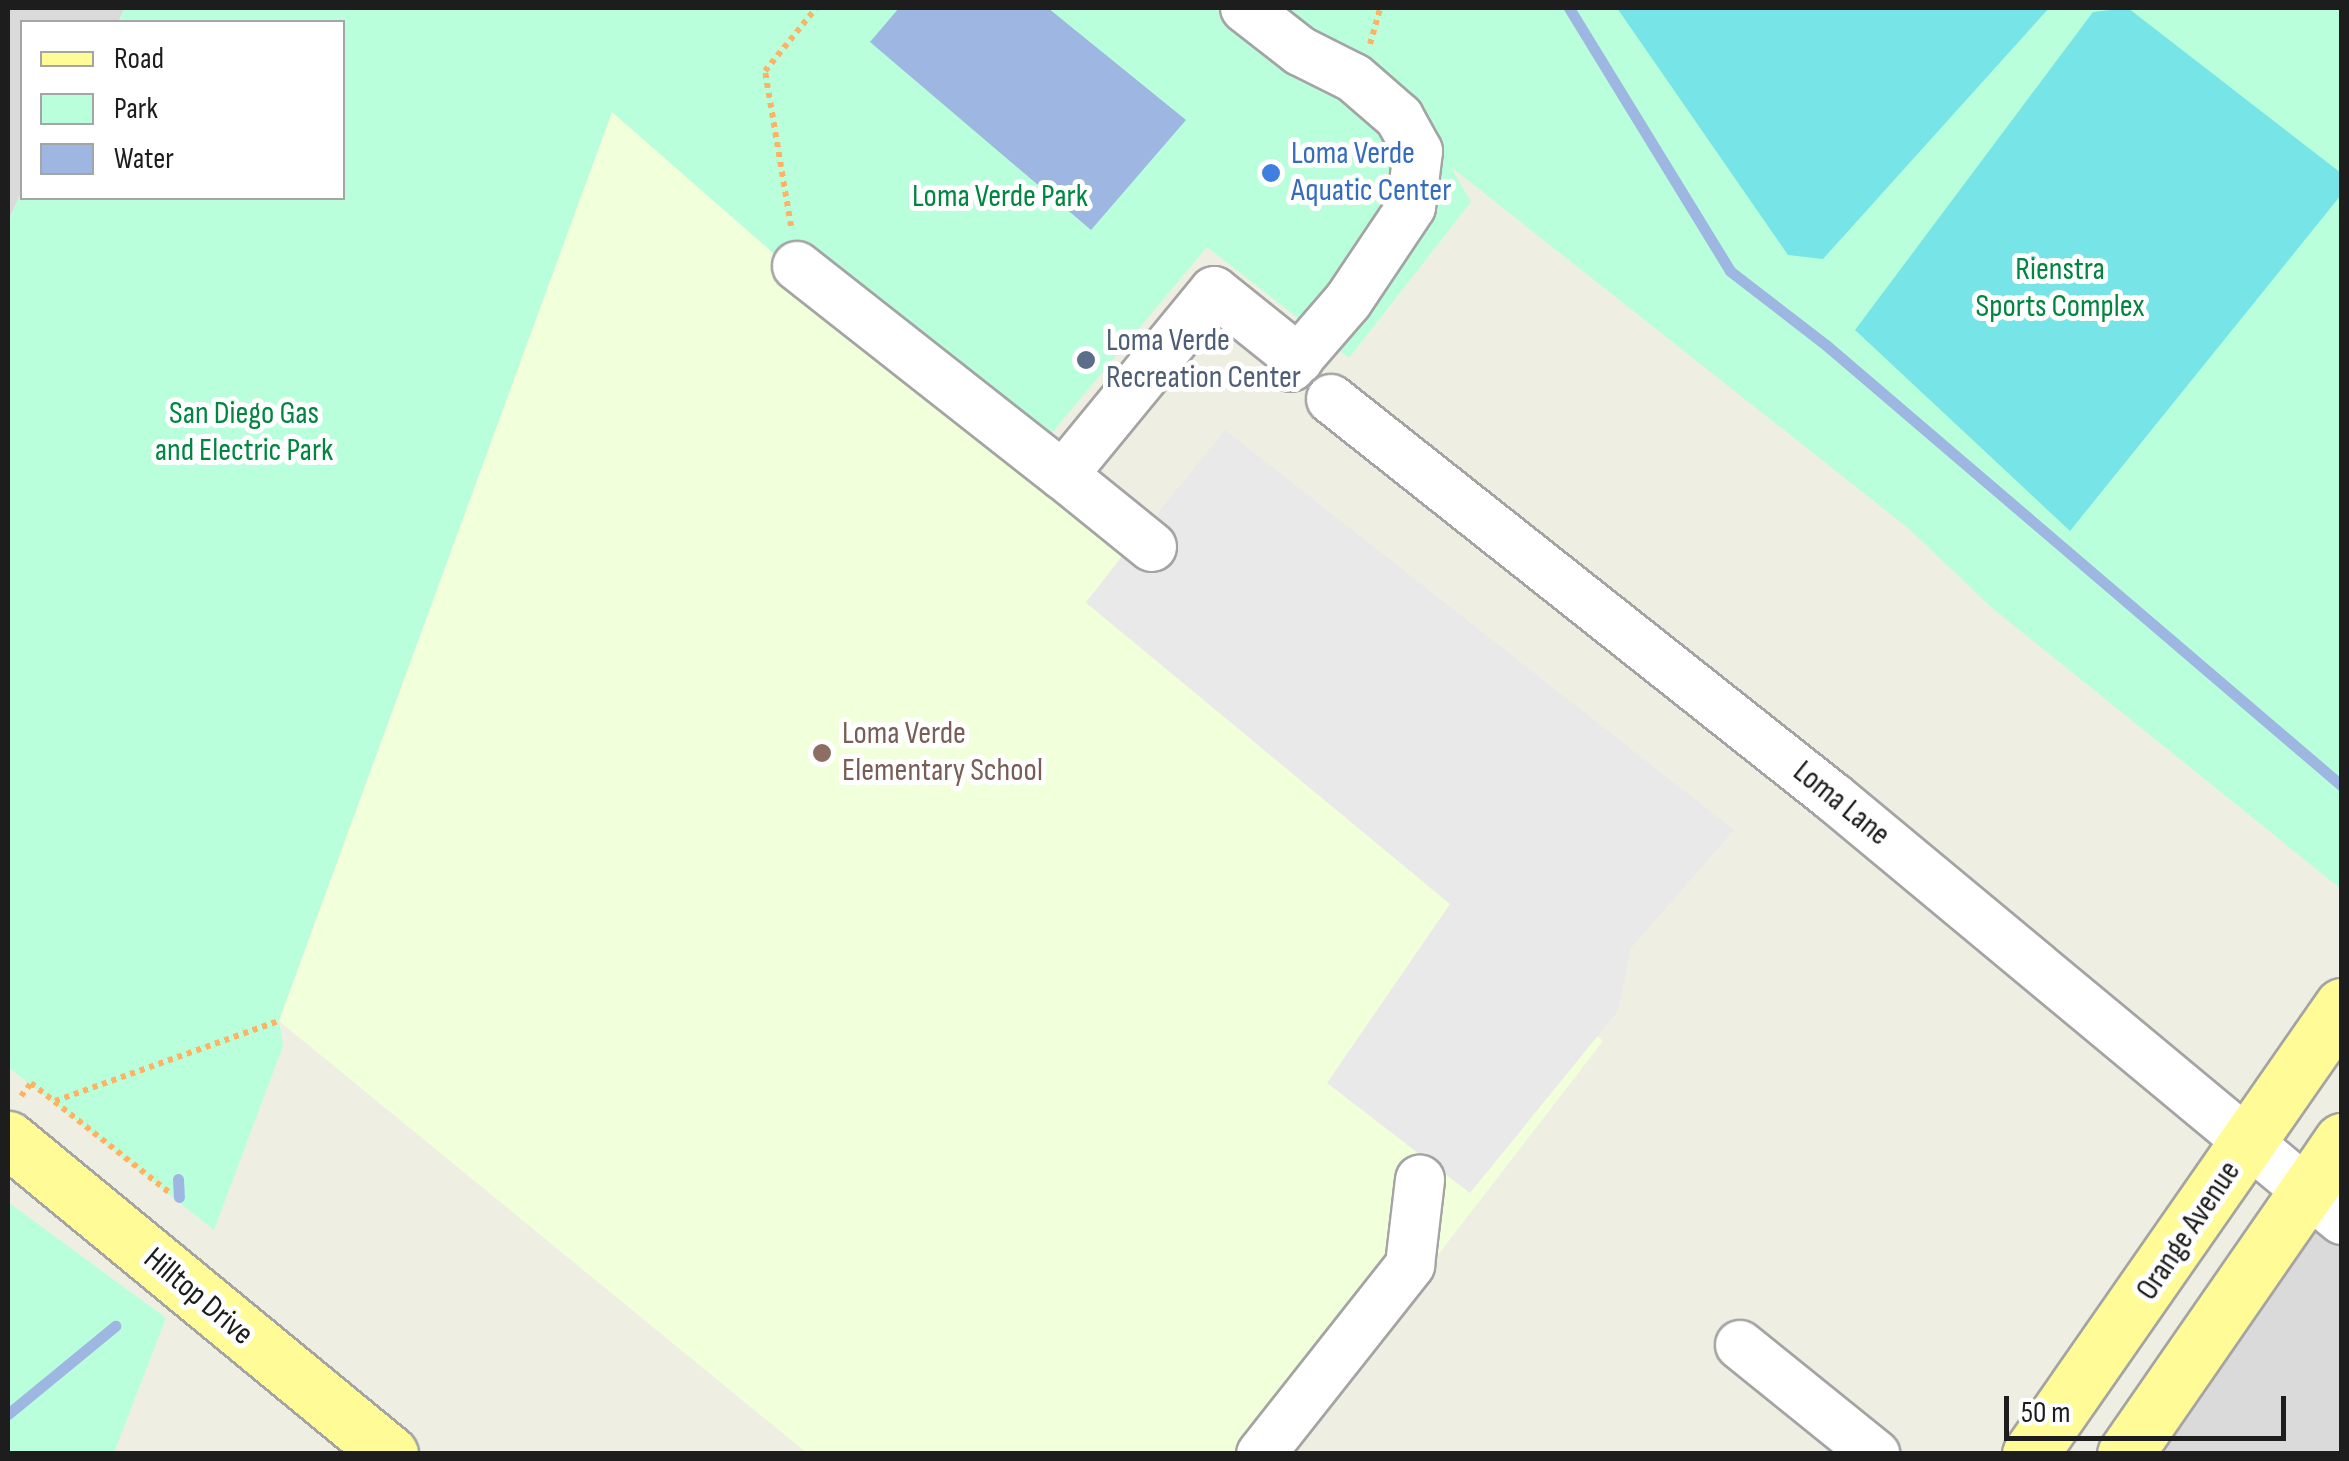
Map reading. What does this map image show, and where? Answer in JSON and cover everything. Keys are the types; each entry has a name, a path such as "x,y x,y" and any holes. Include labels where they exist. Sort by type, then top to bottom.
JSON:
{"main road":[{"name":"Orange Avenue","path":"2030,1454 2342,1006"},
{"name":"Hilltop Drive","path":"8,1139 390,1454"},
{"path":"2125,1454 2324,1206 2342,1140"}],"street":[{"path":"1063,476 1214,290 1295,363 1348,301 1410,206 1418,151 1399,118 1354,78 1300,51 1245,8"},
{"path":"797,266 1152,547"},
{"name":"Loma Lane","path":"1331,399 1776,751 2252,1140 2324,1206"},
{"path":"1261,1454 1410,1265 1420,1180"},
{"path":"1740,1345 1876,1454"}],"path":[{"path":"797,266 765,70 816,8"},
{"path":"54,1101 278,1020"},
{"path":"8,1112 31,1082 170,1193"}],"shaded area":[{"path":"8,8 125,8 119,20 20,20 20,195 8,221"},
{"name":"Loma Verde Elementary School","path":"612,111 1124,553 1086,603 1450,904 1603,1041 1285,1453 808,1454 279,1021"},
{"path":"1225,430 1734,830 1631,948 1618,1011 1470,1193 1327,1083 1450,904 1086,602"},
{"path":"2341,1196 2341,1453 2148,1453"}],"green space":[{"path":"125,8 2341,8 2341,889 1991,607 1908,528 1451,167 1471,202 1349,358 1207,247 1021,470 612,112 279,1020 283,1046 214,1230 8,1067 8,221 20,195 20,200 345,200 345,20 119,20"},
{"path":"1617,8 2049,8 1823,259 1788,255"},
{"name":"Rienstra Sports Complex","path":"2128,8 2341,173 2341,195 2070,531 1855,330 2093,12"},
{"path":"8,1202 166,1318 114,1453 8,1453"}],"water":[{"path":"899,8 1048,8 1186,120 1091,230 870,42"}],"waterway":[{"path":"1569,8 1730,271 1826,345 2342,786"},
{"path":"178,1179 179,1197"},
{"path":"8,1414 115,1326"}],"place":[{"name":"Loma Verde Aquatic Center","path":"1271,173"},
{"name":"Loma Verde Recreation Center","path":"1086,360"},
{"name":"Loma Verde Elementary School","path":"822,753"}],"park label":[{"name":"Loma Verde Park","path":"1000,197"},
{"name":"San Diego Gas and Electric Park","path":"244,434"}]}
